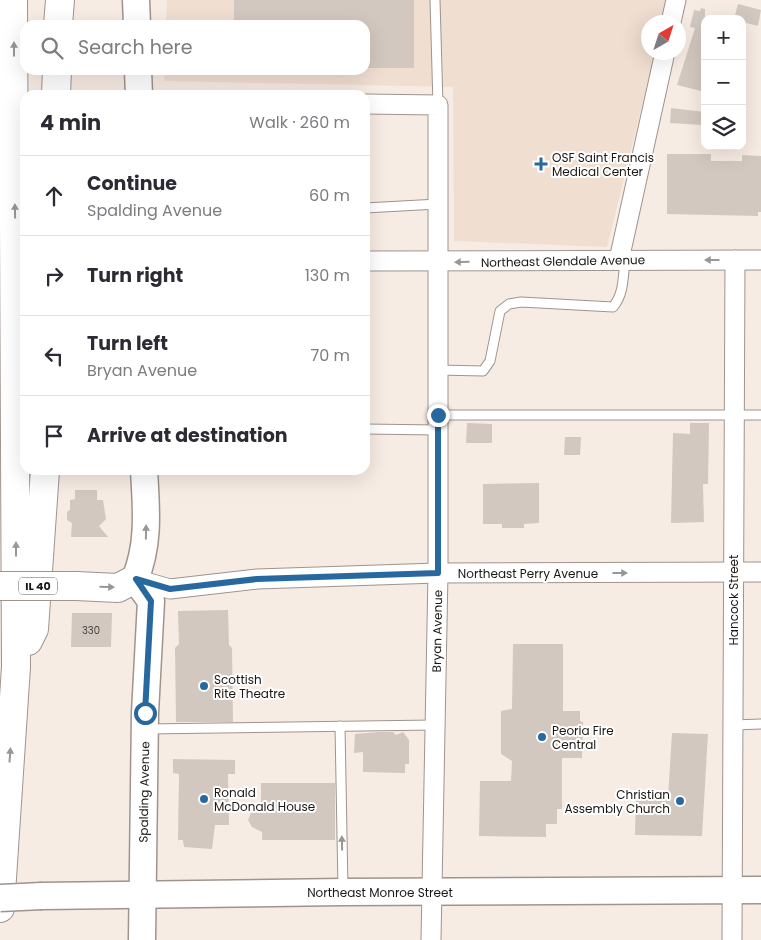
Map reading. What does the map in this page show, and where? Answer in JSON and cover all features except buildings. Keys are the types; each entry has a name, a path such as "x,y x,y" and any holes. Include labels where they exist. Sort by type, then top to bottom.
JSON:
{"main road":[{"path":"0,908 16,667 14,0"},
{"path":"58,20 60,0"},
{"path":"56,90 57,75"},
{"path":"16,667 34,629 44,475"},
{"name":"IL 40","path":"0,586 118,588 136,579"}],"street":[{"path":"136,0 137,20"},
{"path":"673,15 676,0"},
{"path":"622,260 663,60"},
{"path":"138,75 139,90"},
{"path":"370,104 438,105"},
{"name":"Bryan Avenue","path":"431,940 438,573 438,105"},
{"name":"Hancock Street","path":"732,940 735,260"},
{"name":"Northeast Glendale Avenue","path":"370,261 761,260"},
{"path":"136,579 142,562 146,537 144,475"},
{"name":"Northeast Perry Avenue","path":"136,579 170,589 257,579 438,573 761,572"},
{"name":"Spalding Avenue","path":"136,579 151,601 145,729 142,940"},
{"name":"Northeast Monroe Street","path":"0,898 142,894 761,890"}],"lane":[{"path":"435,0 438,105"},
{"path":"370,208 438,204"},
{"path":"438,370 483,371 490,361 500,311 509,304 521,302 613,307 619,300 622,291 622,260"},
{"path":"370,429 438,422 761,415"},
{"path":"733,725 761,724"},
{"path":"145,729 434,725"},
{"path":"340,726 343,892"}],"shaded area":[{"name":"OSF Saint Francis Medical Center","path":"167,0 668,0 664,15 641,15 641,60 653,60 607,247 454,241 453,87 164,81 165,75 370,75 370,20 166,20"}],"place":[{"name":"OSF Saint Francis Medical Center","path":"541,164"},
{"name":"Scottish Rite Theatre","path":"204,686"},
{"name":"Peoria Fire Central","path":"542,737"},
{"name":"Ronald McDonald House","path":"204,799"},
{"name":"Christian Assembly Church","path":"680,801"}],"route":[{"path":"145,713 151,601 136,579 170,589 257,579 438,573 438,415"}]}
